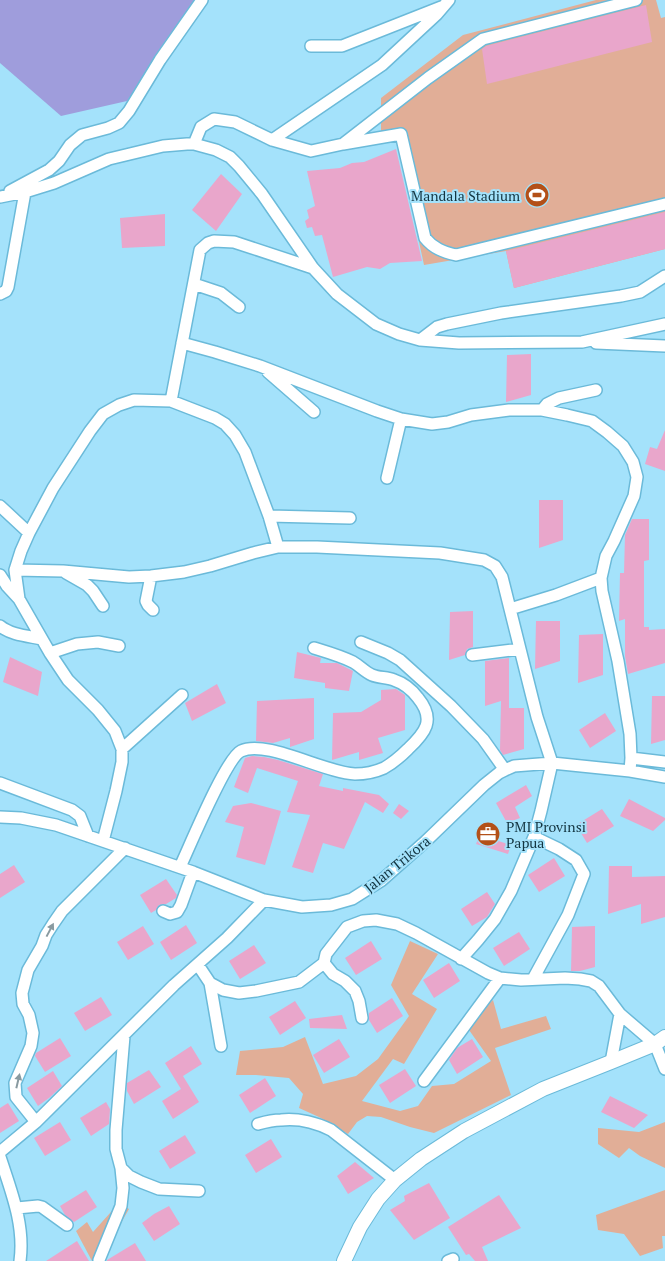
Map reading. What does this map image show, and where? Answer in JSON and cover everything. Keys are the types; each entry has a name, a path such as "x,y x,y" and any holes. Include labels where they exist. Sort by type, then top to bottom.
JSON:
{"main road":[{"path":"344,1261 360,1227 378,1200 395,1180 422,1160 464,1131 543,1089 660,1040"}],"street":[{"path":"0,197 50,170 70,145 82,135 119,123 129,112 160,60 202,0"},
{"path":"344,144 428,78 483,38 636,0"},
{"path":"272,140 382,65 447,3"},
{"path":"311,46 342,46 447,3"},
{"path":"194,144 201,127 214,119 235,122 272,140 311,151 401,134 425,238 436,248 454,255 665,204"},
{"path":"0,197 54,183 109,159 163,146 194,144 216,150 230,157 262,194 313,268 337,294 376,324 399,334 420,340 459,344 582,342 665,346"},
{"path":"0,294 6,291 8,287 25,192"},
{"path":"171,401 200,250 208,243 214,241 234,242 313,268"},
{"path":"420,340 437,327 447,324 501,313 640,292 665,276"},
{"path":"194,284 221,294 238,307"},
{"path":"582,342 665,324"},
{"path":"182,343 260,366 401,419 432,424 510,410 542,410 592,421 623,446 633,462 637,476 634,496 606,556 601,578 602,591 618,661 630,734 630,771"},
{"path":"260,366 314,412"},
{"path":"542,410 547,404 559,398 596,390"},
{"path":"19,599 15,570 28,533 53,488 103,414 119,405 134,400 171,401 215,418 225,424 235,435 245,452 269,516 278,547"},
{"path":"388,478 401,419"},
{"path":"0,506 28,533"},
{"path":"269,516 350,518"},
{"path":"15,570 63,571 129,577 151,576 184,572 278,547 440,553 484,560 495,566 502,578 537,716 552,763 542,811 534,837 511,891 494,919 461,959"},
{"path":"63,571 93,591 103,606"},
{"path":"0,575 19,599 68,680 98,710 115,731 122,748 122,762 103,841"},
{"path":"151,576 146,601 153,610"},
{"path":"510,609 556,595 601,578"},
{"path":"0,626 14,633 42,639"},
{"path":"50,653 77,644 98,642 119,646"},
{"path":"361,642 400,660 451,706 477,733 505,770"},
{"path":"180,867 209,803 232,759 243,750 262,750 285,754 336,772 368,773 384,768 401,756 425,730 426,710 422,702 406,686 395,680 371,674 355,663 314,648"},
{"path":"472,655 520,649"},
{"path":"122,748 182,695"},
{"path":"631,758 665,762"},
{"name":"Jalan Trikora","path":"0,817 21,818 56,825 180,867 264,900 302,906 331,905 352,899 382,880 484,785 499,773 514,766 552,763 630,771 665,777"},
{"path":"0,784 72,810 80,816 88,836"},
{"path":"533,980 568,915 584,874 576,860 534,837"},
{"path":"36,1122 16,1097 15,1083 31,1046 33,1033 29,1015 23,1004 22,993 28,970 46,935 62,911 125,848"},
{"path":"163,911 170,914 177,912 192,872"},
{"path":"0,1152 36,1122 174,985 227,938 264,900"},
{"path":"210,983 223,990 238,992 299,982 324,963 326,954 347,927 363,921 376,920 397,924 488,974 500,978 521,980 565,978 590,981 599,986 620,1014 660,1040 665,1069"},
{"path":"324,963 333,974 355,991 360,1001 362,1018"},
{"path":"198,965 210,983 221,1046"},
{"path":"424,1081 500,978"},
{"path":"611,1062 620,1014"},
{"path":"99,1260 121,1206 123,1188 116,1149 116,1130 124,1036"},
{"path":"258,1124 283,1119 321,1125 355,1147 395,1180"},
{"path":"0,1157 17,1208 21,1243 20,1261"},
{"path":"120,1168 129,1176 160,1189 199,1191"},
{"path":"17,1208 42,1206 67,1225"}],"shaded area":[{"name":"Mandala Stadium","path":"596,0 656,0 661,18 665,17 665,249 514,288 506,251 424,265 397,139 381,141 381,98 463,35"},
{"path":"410,941 438,954 412,994 437,1009 404,1064 393,1059 362,1101 400,1111 418,1106 432,1086 454,1084 491,1061 469,1030 485,1007 493,1000 501,1029 546,1016 551,1029 495,1048 511,1095 434,1133 381,1117 367,1116 357,1122 348,1134 299,1108 303,1094 289,1078 236,1075 240,1051 283,1047 305,1037 323,1084 356,1076 378,1059 409,1016 391,985"},
{"path":"665,1122 665,1168 640,1156 629,1148 619,1158 598,1144 598,1128 639,1132"},
{"path":"665,1190 665,1236 662,1236 663,1248 640,1256 624,1234 598,1230 596,1215"},
{"path":"119,1203 129,1209 101,1258 105,1261 92,1261 76,1231 87,1222 93,1232"}],"water":[{"path":"0,0 203,0 127,101 61,116 0,63"}],"building":[{"path":"646,5 652,42 487,84 482,49 486,46"},
{"path":"396,149 422,261 390,263 380,269 367,267 333,277 322,235 315,236 312,227 307,228 305,221 309,218 307,210 315,206 307,171 340,168 352,163 364,162"},
{"path":"221,174 242,194 216,231 192,210"},
{"path":"665,212 665,249 514,288 506,251"},
{"path":"165,214 165,246 122,248 120,218"},
{"path":"531,354 531,395 506,402 507,355"},
{"path":"665,430 665,471 645,464 650,447 657,449"},
{"path":"539,500 563,500 563,540 539,548"},
{"path":"632,519 649,519 649,560 644,561 644,627 649,627 649,630 665,629 665,663 628,674 625,656 625,619 619,621 620,573 624,573 625,535"},
{"path":"473,611 473,647 467,649 465,655 449,660 450,612"},
{"path":"536,621 560,621 560,661 535,669"},
{"path":"603,634 603,675 578,683 579,635"},
{"path":"297,652 321,658 320,663 337,663 353,671 349,691 325,688 325,683 294,678"},
{"path":"10,657 42,672 38,696 3,682"},
{"path":"509,658 509,708 524,708 524,749 503,755 500,750 501,701 485,706 485,661"},
{"path":"217,684 226,703 192,721 185,703"},
{"path":"396,689 405,695 405,730 378,738 383,753 359,760 359,752 332,760 333,713 361,712 381,700 381,690"},
{"path":"652,696 665,696 665,740 651,744"},
{"path":"314,698 314,739 290,747 290,738 273,743 256,741 257,701"},
{"path":"605,713 616,731 590,748 579,730"},
{"path":"252,756 278,760 323,774 319,786 343,791 343,788 379,795 389,804 383,813 365,802 344,849 323,843 313,873 292,867 310,815 287,812 298,781 257,768 248,793 234,787 245,758"},
{"path":"526,785 532,796 515,807 520,818 507,823 496,803"},
{"path":"629,799 665,818 665,820 653,831 620,816"},
{"path":"251,803 281,811 265,865 236,857 244,827 225,822 233,806"},
{"path":"399,804 409,811 401,819 393,813"},
{"path":"602,809 614,826 587,843 576,825"},
{"path":"480,835 511,845 508,854 476,844"},
{"path":"554,858 565,876 539,892 528,875"},
{"path":"14,865 25,882 0,898 0,874"},
{"path":"609,866 632,866 632,877 665,876 665,917 641,924 641,904 608,914"},
{"path":"166,879 177,895 176,898 166,904 159,905 151,913 140,895"},
{"path":"487,892 495,904 487,917 472,926 461,909"},
{"path":"186,925 197,943 171,960 160,942"},
{"path":"143,926 154,944 128,960 117,942"},
{"path":"595,926 595,967 571,971 572,927"},
{"path":"519,932 530,949 504,966 493,948"},
{"path":"371,941 382,959 356,975 345,958"},
{"path":"254,945 266,963 240,979 229,961"},
{"path":"449,963 460,981 434,998 423,980"},
{"path":"101,997 112,1015 85,1031 74,1013"},
{"path":"392,998 403,1016 377,1033 369,1020 369,1013"},
{"path":"295,1001 306,1018 280,1035 269,1017"},
{"path":"342,1015 347,1029 310,1028 309,1019"},
{"path":"60,1038 71,1056 45,1072 35,1056 36,1053"},
{"path":"339,1039 350,1057 324,1073 313,1055"},
{"path":"472,1039 483,1057 457,1074 449,1060 457,1048"},
{"path":"191,1046 202,1064 183,1076 199,1102 173,1119 162,1101 181,1089 165,1063"},
{"path":"405,1069 416,1086 390,1103 379,1085"},
{"path":"149,1070 161,1087 134,1104 127,1091 127,1083"},
{"path":"53,1071 62,1086 38,1106 27,1088"},
{"path":"265,1078 276,1096 250,1113 239,1095"},
{"path":"610,1096 648,1115 634,1128 601,1112"},
{"path":"106,1102 110,1109 109,1124 91,1136 80,1118"},
{"path":"8,1103 19,1121 0,1133 0,1108"},
{"path":"60,1122 71,1140 45,1156 34,1138"},
{"path":"185,1135 196,1153 170,1169 159,1151"},
{"path":"271,1139 282,1157 256,1173 245,1155"},
{"path":"355,1162 374,1178 348,1194 337,1176"},
{"path":"429,1183 450,1218 414,1240 390,1210 405,1201 404,1196"},
{"path":"86,1190 97,1207 74,1222 65,1215 60,1206"},
{"path":"499,1195 521,1228 482,1247 488,1261 475,1261 469,1254 466,1255 448,1227"},
{"path":"169,1206 180,1224 154,1241 142,1223"},
{"path":"77,1241 89,1261 46,1261"},
{"path":"135,1243 146,1261 107,1261 107,1260"}],"place":[{"name":"Mandala Stadium","path":"537,195"},
{"name":"PMI Provinsi Papua","path":"488,834"}]}
